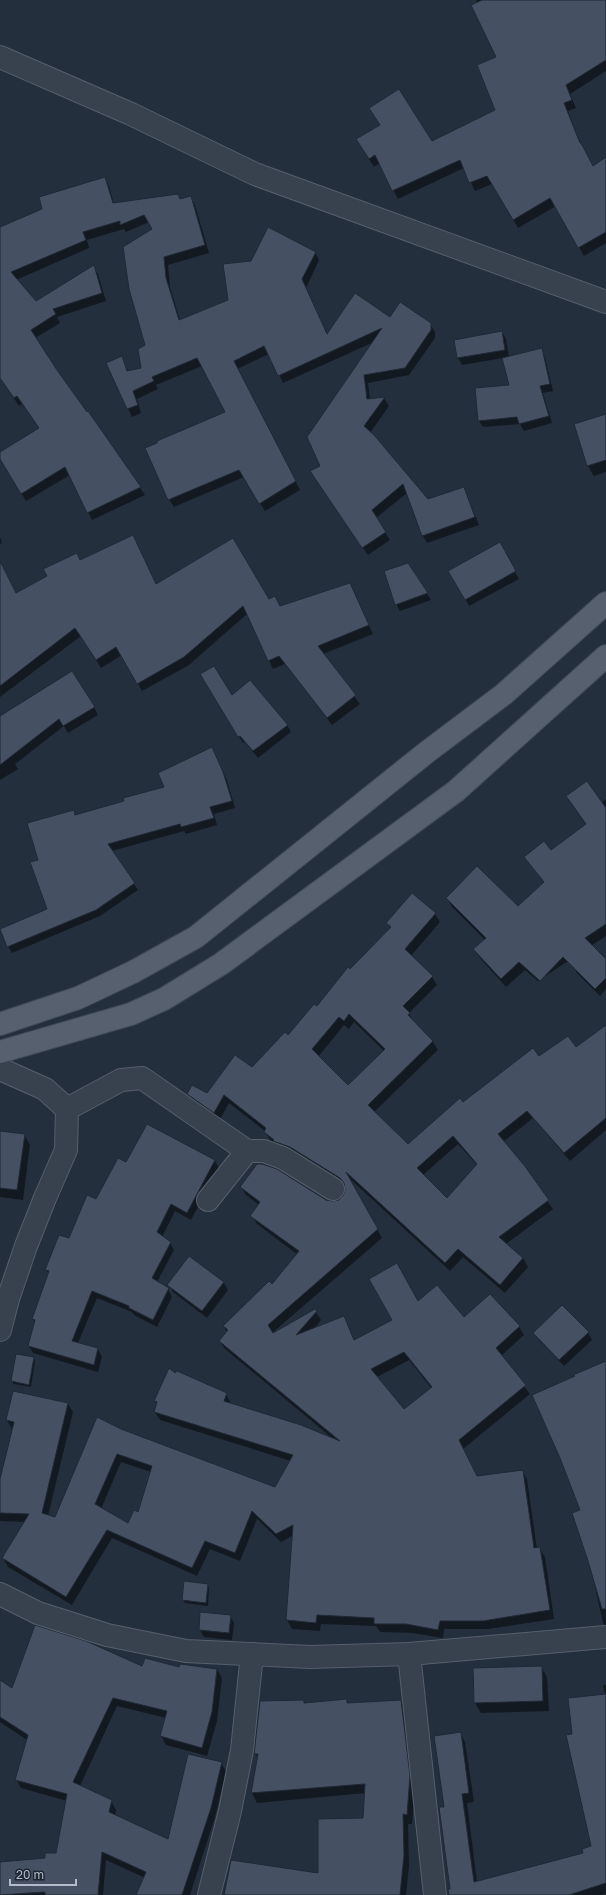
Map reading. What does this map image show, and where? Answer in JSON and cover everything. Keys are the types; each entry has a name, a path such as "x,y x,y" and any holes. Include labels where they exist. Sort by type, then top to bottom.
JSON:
{"main road":[{"path":"0,1024 78,998 133,972 196,937 427,752 504,694 606,603"},
{"path":"0,1052 131,1014 164,999 221,964 456,791 606,656"}],"street":[{"path":"0,57 131,114 255,174 606,302"},
{"path":"0,1069 45,1089 67,1109 66,1150 26,1246 8,1298 0,1330"},
{"path":"67,1109 121,1080 142,1078 247,1151 264,1151 283,1158 333,1189"},
{"path":"208,1200 247,1151"},
{"path":"0,1594 38,1613 106,1635 186,1651 310,1657 409,1654 606,1637"},
{"path":"209,1895 230,1811 242,1750 252,1654"},
{"path":"409,1654 435,1895"}],"building":[{"path":"482,0 606,0 606,60 566,85 572,100 564,103 580,143 593,166 606,157 606,232 578,248 550,198 513,220 487,176 469,183 460,160 392,191 375,155 369,159 356,139 380,125 369,108 399,89 432,141 495,110 477,65 496,57 471,5"},
{"path":"105,177 113,203 178,194 180,199 191,196 205,245 164,257 166,278 179,320 228,300 223,264 251,261 268,227 316,252 302,279 327,334 355,293 390,317 400,302 431,323 431,330 405,368 364,375 367,399 385,397 364,426 374,435 428,499 464,487 475,517 422,536 403,484 372,510 386,532 362,548 310,471 320,466 307,437 382,328 278,376 264,346 234,361 296,481 259,504 239,470 168,500 145,448 157,443 157,441 225,412 197,358 152,377 154,381 133,391 138,405 127,409 106,363 122,356 127,371 141,368 138,349 145,345 129,289 123,247 152,229 144,215 120,225 120,221 83,232 86,240 11,272 36,301 94,265 102,293 53,309 56,314 31,330 57,370 87,412 88,411 141,487 87,513 65,467 21,494 0,459 0,452 39,428 17,396 14,398 0,378 0,227 42,209 39,197"},
{"path":"502,331 505,350 457,358 454,340"},
{"path":"542,348 550,384 540,386 549,416 519,424 517,417 478,421 475,388 509,385 502,358"},
{"path":"606,414 606,460 587,466 574,424"},
{"path":"133,535 156,584 233,538 269,599 275,596 280,606 350,583 369,625 318,646 356,695 327,718 279,656 268,661 243,606 184,657 137,684 116,647 96,660 75,628 0,686 0,561 16,593 47,576 43,569 77,553 80,560"},
{"path":"500,542 516,571 465,600 448,571"},
{"path":"408,563 428,593 395,605 384,571"},
{"path":"214,666 232,695 250,680 288,725 253,751 240,736 238,737 200,674"},
{"path":"72,671 95,707 63,726 59,719 0,765 0,716"},
{"path":"212,747 223,772 232,801 210,807 214,818 181,827 180,824 108,844 135,883 96,910 7,947 0,929 47,909 30,862 38,860 27,823 74,810 75,815 124,801 123,798 164,787 158,773"},
{"path":"587,781 606,808 606,924 585,938 606,959 606,978 595,989 563,957 540,981 519,962 501,979 473,949 486,938 446,898 477,866 518,906 544,882 524,857 544,841 551,850 586,824 566,796"},
{"path":"412,893 436,913 405,949 433,976 403,1006 410,1013 408,1015 433,1041 368,1105 408,1144 460,1098 463,1102 533,1048 539,1056 568,1036 576,1047 606,1025 606,1118 564,1153 527,1111 498,1134 524,1165 549,1200 499,1237 523,1258 500,1285 458,1249 445,1263 346,1172 378,1229 268,1325 273,1333 315,1309 317,1311 296,1335 344,1316 354,1340 392,1320 369,1279 397,1263 418,1301 437,1285 464,1317 490,1294 520,1326 496,1348 526,1385 459,1440 477,1476 523,1470 534,1548 540,1547 550,1610 483,1621 440,1621 438,1630 406,1624 374,1624 374,1618 317,1615 316,1623 286,1620 293,1525 276,1534 252,1511 235,1553 205,1541 192,1568 107,1530 66,1597 2,1558 29,1514 0,1513 0,1479 14,1422 6,1420 13,1391 68,1403 42,1513 55,1517 97,1417 121,1429 275,1487 293,1455 154,1412 157,1402 154,1401 169,1368 175,1373 177,1371 227,1393 224,1401 301,1425 340,1441 219,1341 228,1330 223,1326 269,1281 272,1284 299,1251 250,1216 260,1202 240,1187 257,1164 262,1164 277,1169 326,1200 339,1200 343,1196 345,1190 344,1183 340,1178 290,1147 273,1141 274,1140 264,1132 266,1128 224,1095 214,1113 187,1094 192,1085 207,1093 235,1055 252,1067 285,1032 288,1035 314,1004 317,1006 348,967 350,969 391,927 386,923","holes":["349,1014 385,1049 348,1085 312,1049 339,1017 344,1021","453,1136 477,1164 447,1198 417,1168","404,1352 432,1387 404,1409 371,1369","117,1454 152,1466 138,1512 134,1510 128,1523 95,1504"]},
{"path":"147,1124 215,1160 187,1213 171,1204 157,1232 171,1242 152,1278 169,1288 153,1320 129,1308 129,1306 92,1291 72,1341 98,1348 94,1365 28,1346 35,1320 32,1319 49,1271 45,1270 59,1235 69,1238 87,1195 96,1199 118,1158 126,1162"},
{"path":"0,1131 25,1134 17,1190 0,1188"},
{"path":"189,1256 224,1282 202,1311 167,1285"},
{"path":"562,1305 589,1332 559,1360 533,1333"},
{"path":"16,1354 34,1357 29,1385 11,1381"},
{"path":"606,1361 606,1609 602,1609 572,1513 580,1510 560,1458 532,1395"},
{"path":"184,1581 208,1584 206,1603 182,1600"},
{"path":"200,1612 231,1615 229,1633 199,1630"},
{"path":"35,1625 86,1641 142,1666 145,1658 179,1667 180,1664 217,1669 212,1712 202,1748 160,1736 167,1711 113,1698 73,1782 112,1800 109,1812 168,1839 188,1754 222,1762 211,1808 182,1895 136,1895 146,1872 102,1852 98,1895 45,1895 45,1892 0,1895 0,1862 45,1858 45,1853 56,1853 67,1794 15,1780 28,1735 0,1717 0,1680 12,1688"},
{"path":"542,1666 543,1701 474,1703 473,1668"},
{"path":"606,1694 606,1883 569,1895 449,1895 448,1889 450,1889 439,1807 444,1807 434,1736 461,1732 469,1793 462,1794 474,1882 583,1853 582,1849 591,1846 566,1735 572,1734 568,1698"},
{"path":"347,1699 347,1703 401,1700 410,1776 407,1815 403,1814 404,1855 400,1895 224,1895 231,1860 318,1873 318,1819 363,1818 365,1784 251,1793 258,1754 254,1754 260,1701 304,1700 304,1703"}]}
